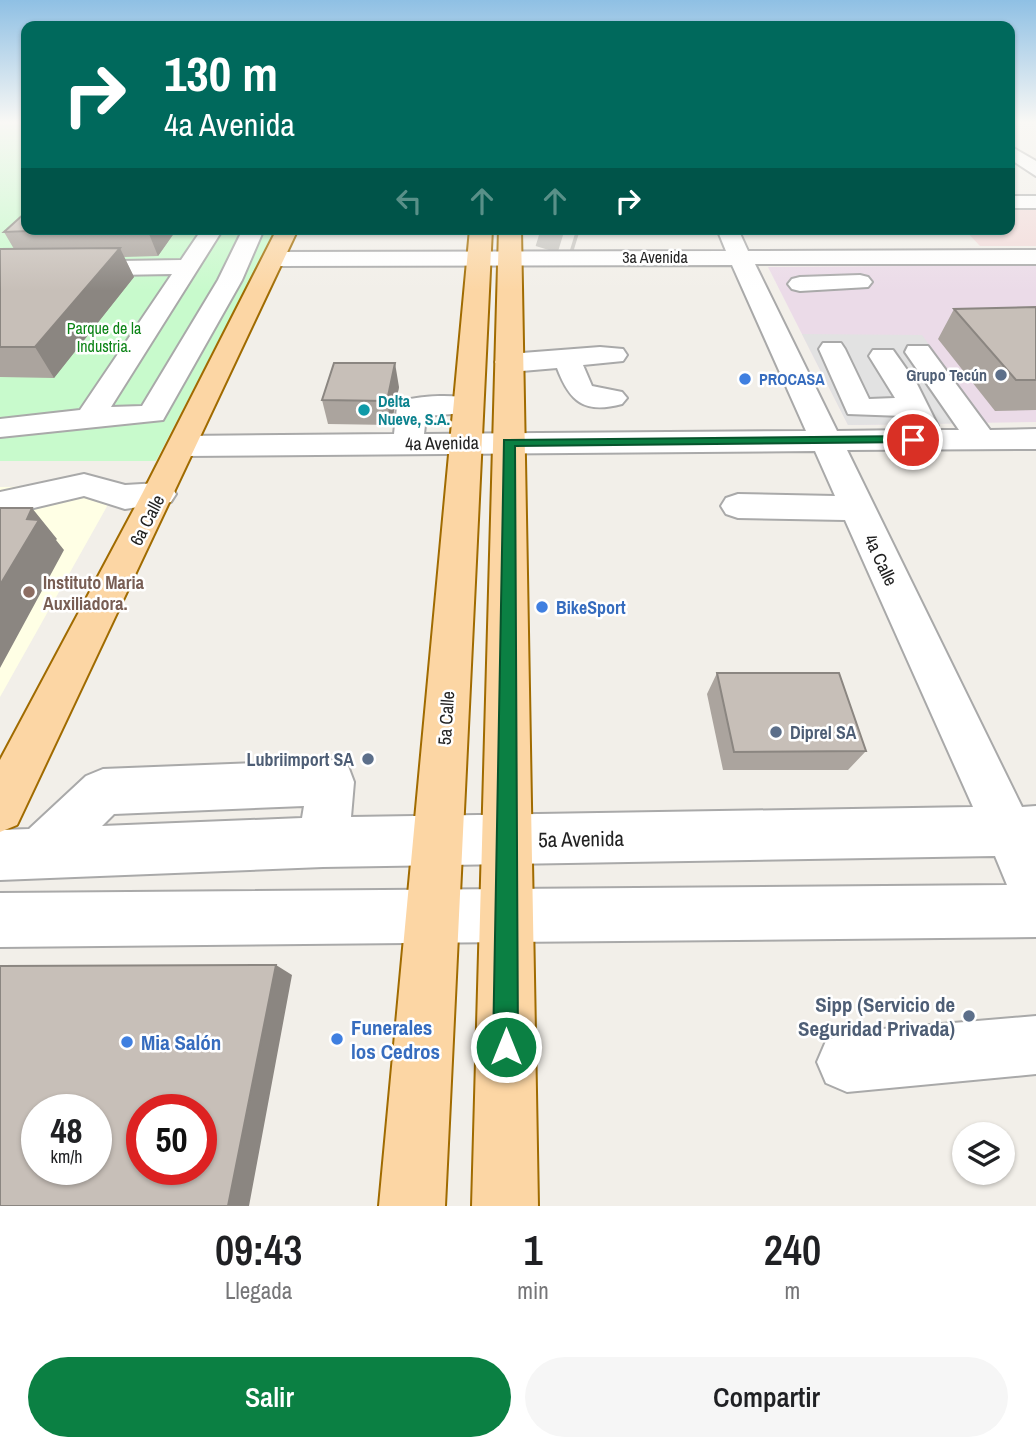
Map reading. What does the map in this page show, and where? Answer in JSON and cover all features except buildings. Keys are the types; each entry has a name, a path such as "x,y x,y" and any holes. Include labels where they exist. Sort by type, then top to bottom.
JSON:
{"main road":[{"name":"6a Calle","path":"0,808 177,459 285,235"},
{"name":"5a Calle","path":"412,1206 481,235"},
{"path":"505,1206 509,362 515,239"}],"street":[{"path":"1015,202 1036,202"},
{"path":"89,418 209,235"},
{"path":"152,414 230,280 251,235"},
{"path":"645,237 733,241"},
{"name":"3a Avenida","path":"274,259 443,244 479,257 515,239 578,251 733,241 901,257 1036,257"},
{"name":"4a Calle","path":"733,241 857,508 1022,832 1036,890"},
{"path":"400,244 443,244"},
{"path":"800,284 893,281 911,275 913,269 901,257"},
{"path":"0,270 187,267"},
{"path":"832,349 873,440"},
{"path":"919,352 981,439"},
{"path":"509,362 535,365 583,355 613,355"},
{"path":"883,356 903,384 912,407 933,439"},
{"path":"567,359 580,391 592,398 612,398"},
{"path":"858,408 912,407"},
{"path":"0,428 152,414"},
{"path":"0,504 84,485 125,497 177,459 152,414"},
{"name":"4a Avenida","path":"177,459 408,444 467,424 509,442 1036,439"},
{"path":"737,506 857,508"},
{"name":"5a Avenida","path":"19,854 323,842 1022,832"},
{"path":"0,920 1036,911"},
{"path":"847,1062 1036,1045"}],"shaded area":[{"path":"1015,206 1036,206 1036,246 980,246 970,235 1015,235"},
{"path":"1036,265 1036,422 848,425 768,267"},
{"path":"802,334 922,335 986,423 848,425"},
{"name":"Instituto Maria Auxiliadora.","path":"119,485 0,697 0,487"}],"green space":[{"name":"Parque de la Industria.","path":"0,178 21,178 21,235 273,235 156,461 0,461"}],"tunnel":[{"path":"539,235 575,246"}],"place":[{"name":"Grupo Tecún","path":"1001,375"},
{"name":"PROCASA","path":"745,379"},
{"name":"Delta Nueve, S.A.","path":"364,410"},
{"name":"Instituto Maria Auxiliadora.","path":"29,592"},
{"name":"BikeSport","path":"542,607"},
{"name":"Diprel SA","path":"776,732"},
{"name":"Lubriimport SA","path":"368,759"},
{"name":"Sipp (Servicio de Seguridad Privada)","path":"969,1016"},
{"name":"Funerales los Cedros","path":"337,1039"},
{"name":"Mia Salón","path":"127,1042"}],"route":[{"path":"506,1047 509,442 913,440"}]}
